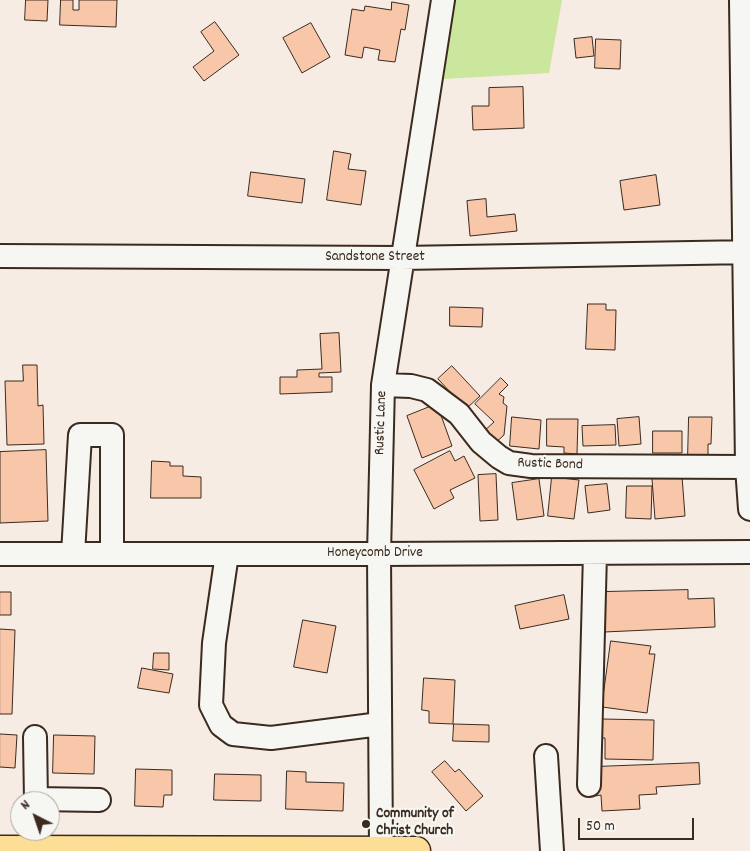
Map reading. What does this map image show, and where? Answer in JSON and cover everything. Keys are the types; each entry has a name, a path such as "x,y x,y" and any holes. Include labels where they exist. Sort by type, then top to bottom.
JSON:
{"main road":[{"path":"0,850 416,851"}],"street":[{"name":"Rustic Lane","path":"391,851 380,724 379,554 383,385 444,0"},
{"path":"741,0 747,252 747,467 750,509"},
{"name":"Sandstone Street","path":"0,256 402,258 747,252"},
{"name":"Rustic Bond","path":"383,385 411,386 427,390 459,414 481,442 499,458 509,463 531,466 747,467"},
{"path":"73,554 80,435 112,435 112,554"},
{"name":"Honeycomb Drive","path":"0,554 750,552"},
{"path":"589,784 595,553"},
{"path":"226,554 214,644 211,705 221,725 233,734 271,738 380,724"},
{"path":"35,737 36,791"},
{"path":"546,756 552,851"},
{"path":"60,800 99,800"}],"green space":[{"path":"453,0 562,0 549,73 444,79"}],"building":[{"path":"26,0 48,0 47,21 25,20"},
{"path":"61,0 73,0 73,10 79,10 79,0 117,0 116,27 60,25"},
{"path":"392,2 409,5 405,30 401,29 395,62 378,60 380,50 364,47 362,58 345,55 352,9 364,11 365,6 391,10"},
{"path":"215,22 239,55 204,81 193,67 214,51 201,32"},
{"path":"311,23 330,57 302,73 283,38"},
{"path":"592,37 594,56 576,58 574,39"},
{"path":"596,39 621,40 620,69 595,68"},
{"path":"523,87 524,128 473,130 472,106 489,106 489,88"},
{"path":"334,151 351,154 348,169 366,171 361,205 327,200"},
{"path":"251,172 305,179 302,203 248,196"},
{"path":"656,175 660,205 624,210 620,181"},
{"path":"486,199 487,217 515,214 517,231 470,236 467,201"},
{"path":"588,304 606,304 606,310 616,310 615,350 586,349"},
{"path":"450,307 483,308 482,327 450,326"},
{"path":"339,333 341,372 319,373 319,377 332,377 332,392 280,394 280,377 297,377 297,370 322,369 320,334"},
{"path":"23,365 37,365 38,406 43,405 44,444 7,445 5,381 23,381"},
{"path":"452,366 480,396 466,409 438,379"},
{"path":"501,378 508,385 499,394 504,397 503,403 507,406 504,435 494,444 483,432 494,422 475,404"},
{"path":"437,404 452,446 422,458 407,416"},
{"path":"512,417 541,420 539,449 510,446"},
{"path":"639,417 641,444 619,446 617,419"},
{"path":"689,417 712,417 711,444 708,444 708,457 688,457"},
{"path":"547,419 578,419 577,454 564,453 564,447 547,446"},
{"path":"615,425 616,445 583,446 582,426"},
{"path":"653,431 682,431 682,453 653,453"},
{"path":"46,450 48,521 0,523 0,452"},
{"path":"450,451 455,461 464,456 475,478 450,490 454,498 434,509 414,470"},
{"path":"152,461 170,462 170,466 183,466 183,476 201,477 201,498 151,498"},
{"path":"496,474 498,520 480,521 478,475"},
{"path":"682,476 685,516 655,519 652,479"},
{"path":"552,477 579,480 574,519 548,516"},
{"path":"539,479 544,516 517,520 512,483"},
{"path":"607,484 610,510 588,513 585,486"},
{"path":"627,486 652,486 651,519 626,518"},
{"path":"688,590 688,599 714,598 715,627 604,632 603,592"},
{"path":"0,592 11,592 11,615 0,615"},
{"path":"564,595 569,619 520,629 515,606"},
{"path":"303,620 336,626 327,673 294,667"},
{"path":"0,629 15,630 12,714 0,714"},
{"path":"611,641 651,646 649,654 655,654 647,713 602,707"},
{"path":"154,653 169,653 169,670 153,669"},
{"path":"142,668 173,674 169,693 138,688"},
{"path":"424,678 455,680 453,724 429,723 429,711 422,710"},
{"path":"601,719 654,720 653,760 605,759 605,738 601,738"},
{"path":"454,724 489,725 489,742 453,741"},
{"path":"0,734 17,735 15,768 0,767"},
{"path":"54,735 95,736 94,774 53,773"},
{"path":"445,761 455,772 459,769 483,796 466,811 432,772"},
{"path":"699,763 700,784 656,787 657,794 639,795 640,809 602,811 601,795 595,796 594,767"},
{"path":"136,769 172,770 172,795 164,795 163,807 135,806"},
{"path":"287,771 306,772 306,782 344,783 343,811 286,809"},
{"path":"215,774 261,775 261,801 214,800"}],"place":[{"name":"Community of Christ Church","path":"366,824"}]}
